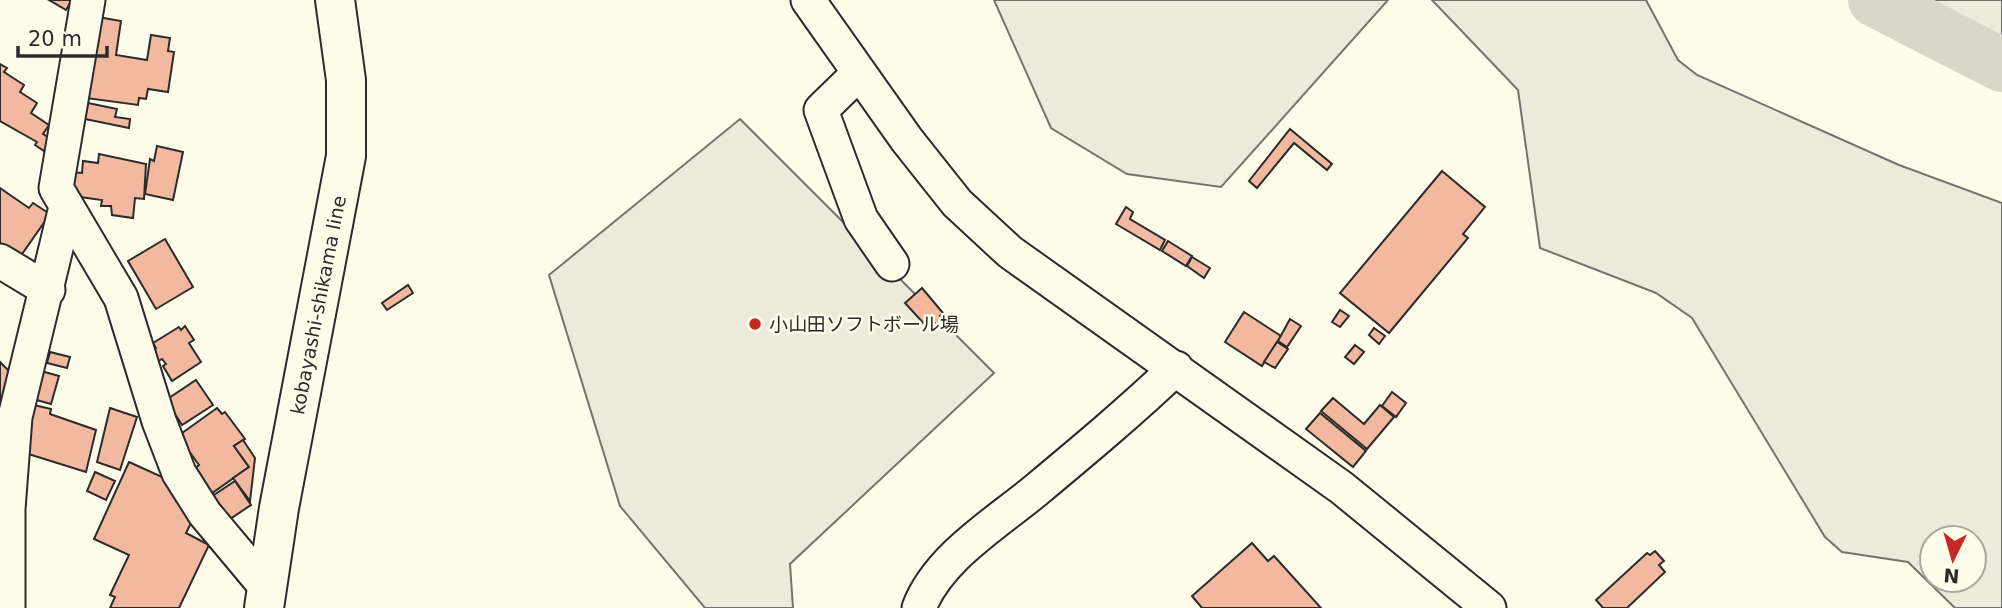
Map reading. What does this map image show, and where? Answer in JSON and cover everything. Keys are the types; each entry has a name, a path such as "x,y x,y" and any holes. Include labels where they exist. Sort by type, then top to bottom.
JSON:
{"main road":[{"name":"kobayashi-shikama line","path":"265,598 346,156 346,80 335,0"}],"street":[{"path":"88,0 56,188 121,298 159,421 179,473 265,598"},
{"path":"808,0 907,140 957,203 1010,252 1342,488 1489,608"},
{"path":"859,73 821,110 861,219 892,264"},
{"path":"8,608 8,509 15,417 66,207"},
{"path":"0,261 48,290"},
{"path":"919,608 924,595 953,560 1137,406 1176,368"}],"shaded area":[{"path":"994,0 1388,0 1221,187 1127,174 1051,128"},
{"path":"1432,0 1646,0 1678,60 1697,75 1899,165 2002,203 2002,608 1955,608 1941,594 1988,594 1988,524 1918,524 1918,572 1908,562 1842,552 1825,537 1692,318 1656,293 1540,248 1518,90"},
{"path":"1890,0 2002,0 2002,51"},
{"name":"小山田ソフトボール場","path":"740,119 994,373 790,564 793,608 705,608 620,506 549,275"}],"building":[{"path":"49,0 72,0 66,10"},
{"path":"98,17 121,21 116,55 147,60 151,35 170,38 168,51 174,52 168,92 148,89 146,99 139,98 138,105 86,98"},
{"path":"0,64 7,68 4,72 24,85 20,92 37,103 31,113 49,125 43,134 51,139 44,151 35,145 37,142 0,121"},
{"path":"88,103 117,109 115,117 130,119 129,128 85,119"},
{"path":"1290,129 1332,164 1327,170 1294,143 1257,188 1249,181"},
{"path":"157,146 183,152 173,200 145,194 150,159 154,161"},
{"path":"99,154 146,164 144,199 135,198 133,218 112,215 111,206 101,206 102,200 73,196 71,172 82,173 83,161 98,163"},
{"path":"1442,171 1485,207 1463,234 1468,238 1389,333 1340,293"},
{"path":"0,188 29,208 33,203 50,214 20,257 0,243"},
{"path":"1126,207 1133,212 1130,219 1165,240 1160,250 1116,224"},
{"path":"165,239 193,287 156,309 128,261"},
{"path":"1168,241 1192,256 1186,266 1162,251"},
{"path":"1192,257 1210,268 1204,278 1187,266"},
{"path":"408,285 413,293 387,310 382,303"},
{"path":"922,288 943,313 940,316 947,324 941,330 934,322 927,327 905,303"},
{"path":"1340,310 1349,316 1340,327 1332,322"},
{"path":"1244,312 1281,336 1262,366 1225,342"},
{"path":"1290,319 1301,326 1287,347 1278,341"},
{"path":"185,326 194,340 189,343 201,362 172,381 163,366 166,364 162,359 157,362 151,352 156,348 153,343"},
{"path":"1374,328 1385,336 1379,344 1369,335"},
{"path":"1277,342 1288,349 1275,368 1264,362"},
{"path":"1355,345 1364,352 1354,364 1345,357"},
{"path":"50,352 70,357 67,368 47,363"},
{"path":"0,362 18,380 0,399"},
{"path":"41,371 59,376 51,404 33,399"},
{"path":"196,380 213,405 182,425 166,400"},
{"path":"1392,392 1406,403 1396,417 1382,406"},
{"path":"1333,398 1364,424 1380,405 1394,417 1367,449 1321,411"},
{"path":"34,405 51,409 50,414 96,430 86,472 22,452"},
{"path":"110,408 137,417 120,470 97,462"},
{"path":"217,408 222,414 225,412 245,439 234,446 249,467 208,496 190,472 199,465 178,436"},
{"path":"1320,413 1366,451 1353,467 1306,429"},
{"path":"243,440 255,458 250,501 233,478 249,467 234,446"},
{"path":"129,462 171,481 181,495 176,501 195,515 186,533 209,545 179,608 110,608 115,597 110,595 129,555 94,539"},
{"path":"95,472 115,481 106,500 87,491"},
{"path":"235,481 251,505 227,521 211,497"},
{"path":"1252,543 1268,561 1274,556 1321,608 1202,608 1192,596"},
{"path":"1655,551 1664,561 1659,565 1665,572 1627,608 1603,608 1596,600 1647,553 1650,555"}],"waterway":[{"path":"1875,0 2002,65"}],"place":[{"name":"小山田ソフトボール場","path":"755,324"}]}
